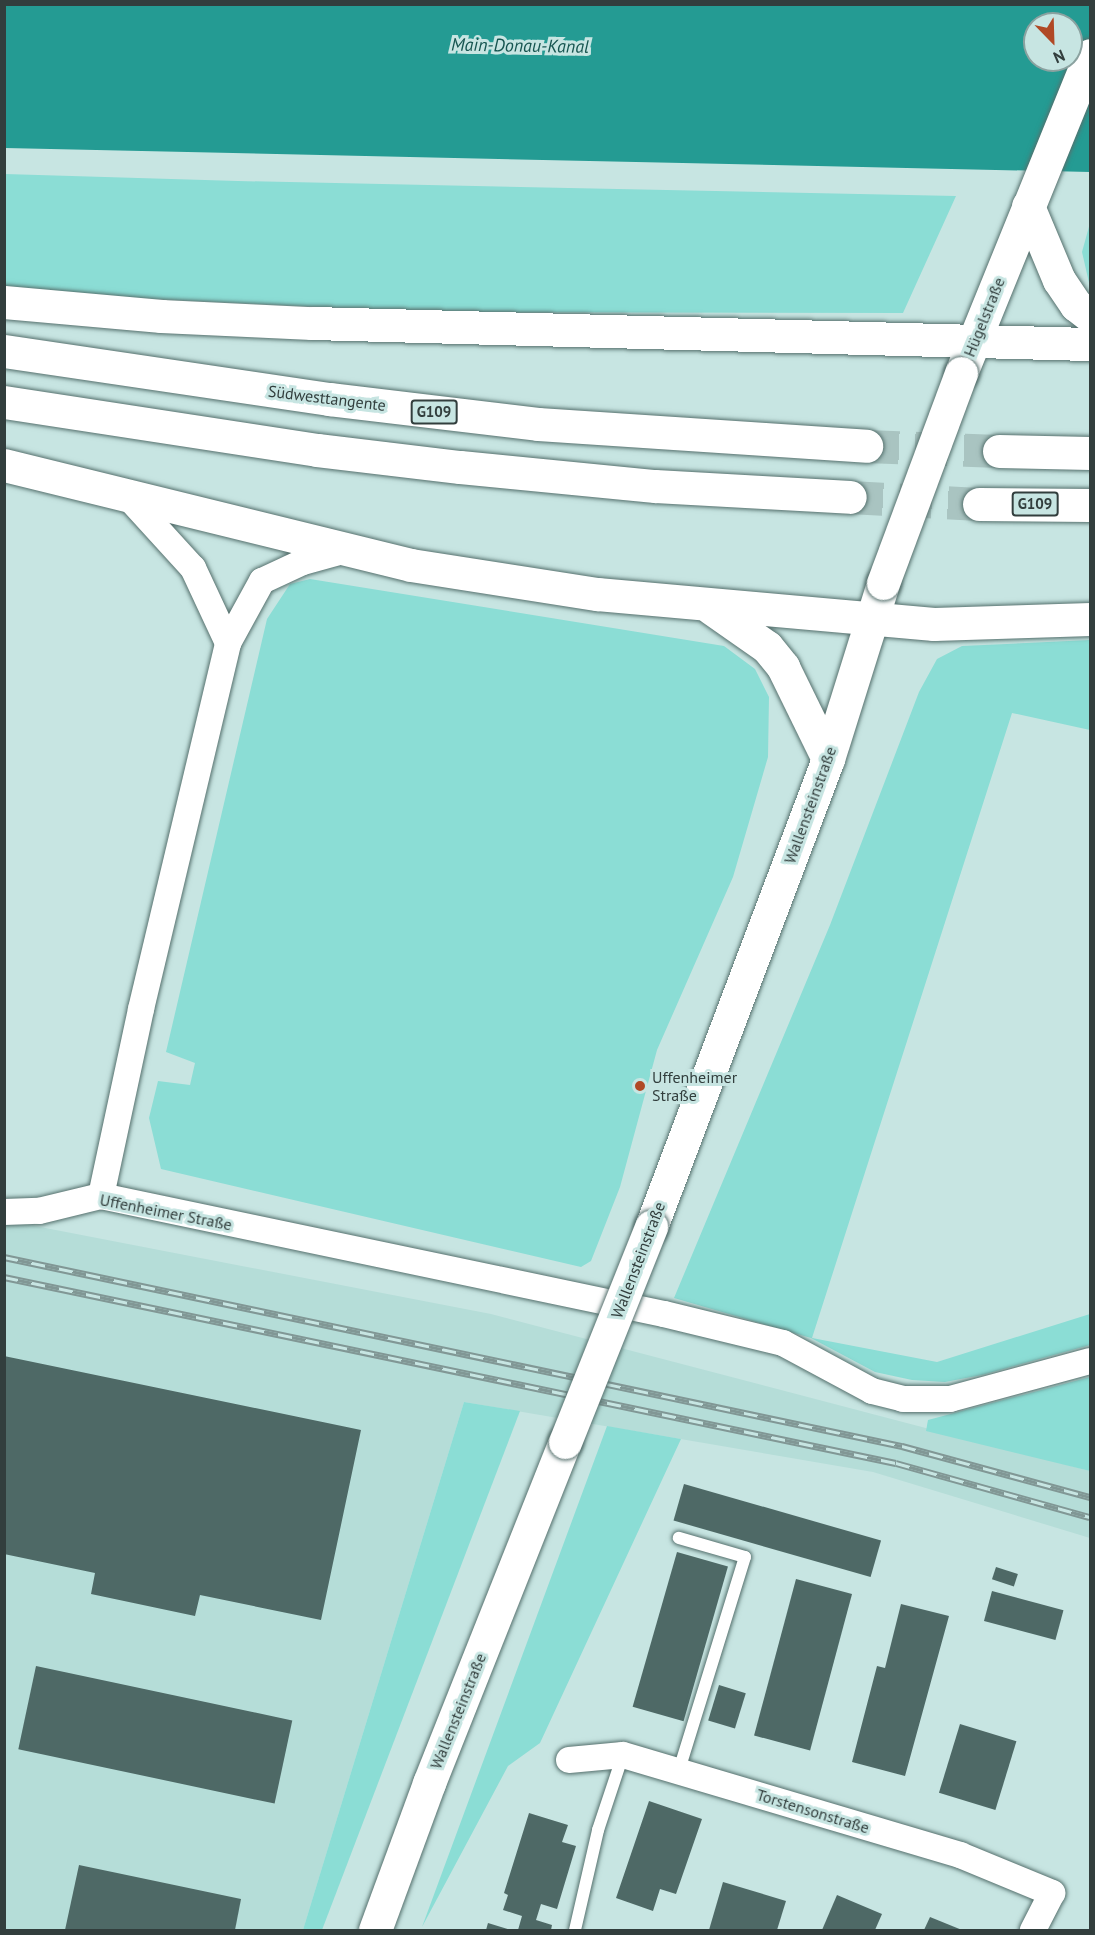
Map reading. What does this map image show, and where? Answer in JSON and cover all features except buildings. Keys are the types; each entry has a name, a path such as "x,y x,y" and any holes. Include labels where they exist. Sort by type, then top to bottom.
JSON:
{"main road":[{"name":"Hügelstraße","path":"883,583 961,373 1090,55"},
{"path":"1028,206 1045,252 1067,293 1090,316"},
{"path":"4,302 161,316 312,322 1090,344"},
{"name":"Südwesttangente","path":"4,351 328,399 538,424 866,446"},
{"path":"4,402 317,450 471,468 731,491 850,497"},
{"path":"999,451 1090,453"},
{"path":"4,465 129,498 346,550 493,579 707,605 871,620 934,624 1090,619"},
{"name":"G109","path":"979,504 1090,505"},
{"name":"Wallensteinstraße","path":"375,1930 429,1783 651,1227 828,759 883,583"},
{"path":"707,605 744,629 772,654 792,685 828,759"}],"street":[{"path":"129,498 193,568 228,643"},
{"path":"101,1196 141,1009 228,643 262,581 303,562 346,550"},
{"name":"Uffenheimer Straße","path":"4,1212 39,1211 101,1196 664,1314 783,1343 872,1391 903,1399 950,1399 1090,1361"},
{"name":"Torstensonstraße","path":"569,1760 623,1755 960,1856 1052,1893 1033,1930"}],"lane":[{"path":"679,1538 745,1557 679,1770"},
{"path":"575,1930 598,1830 623,1755"}],"shaded area":[{"path":"5,174 956,196 903,313 432,312 5,292"},
{"path":"1090,223 1090,287 1082,252"},
{"path":"310,579 724,646 755,669 769,697 768,757 733,877 657,1050 620,1187 591,1261 581,1267 161,1169 149,1118 158,1081 190,1085 195,1063 166,1052 267,619 290,584"},
{"path":"1090,640 1090,730 1012,713 812,1338 937,1362 1090,1314 1090,1345 982,1375 945,1382 912,1380 875,1372 811,1338 674,1298 830,925 919,692 937,659 962,646"},
{"path":"4,1220 491,1314 1090,1471 1090,1538 873,1472 464,1402 303,1930 5,1930"},
{"path":"1090,1377 1090,1471 926,1431 928,1420"},
{"path":"464,1402 520,1411 322,1930 303,1930"},
{"path":"607,1426 681,1439 540,1743 508,1766 422,1927"}],"water":[{"name":"Main-Donau-Kanal","path":"5,5 1090,5 1090,172 5,148"}],"tunnel":[{"path":"866,446 999,451"},
{"path":"850,497 979,504"}],"railway":[{"path":"4,1257 902,1446 1090,1497"},
{"path":"4,1277 896,1463 1090,1517"}],"place":[{"name":"Uffenheimer Straße","path":"640,1086"}]}
